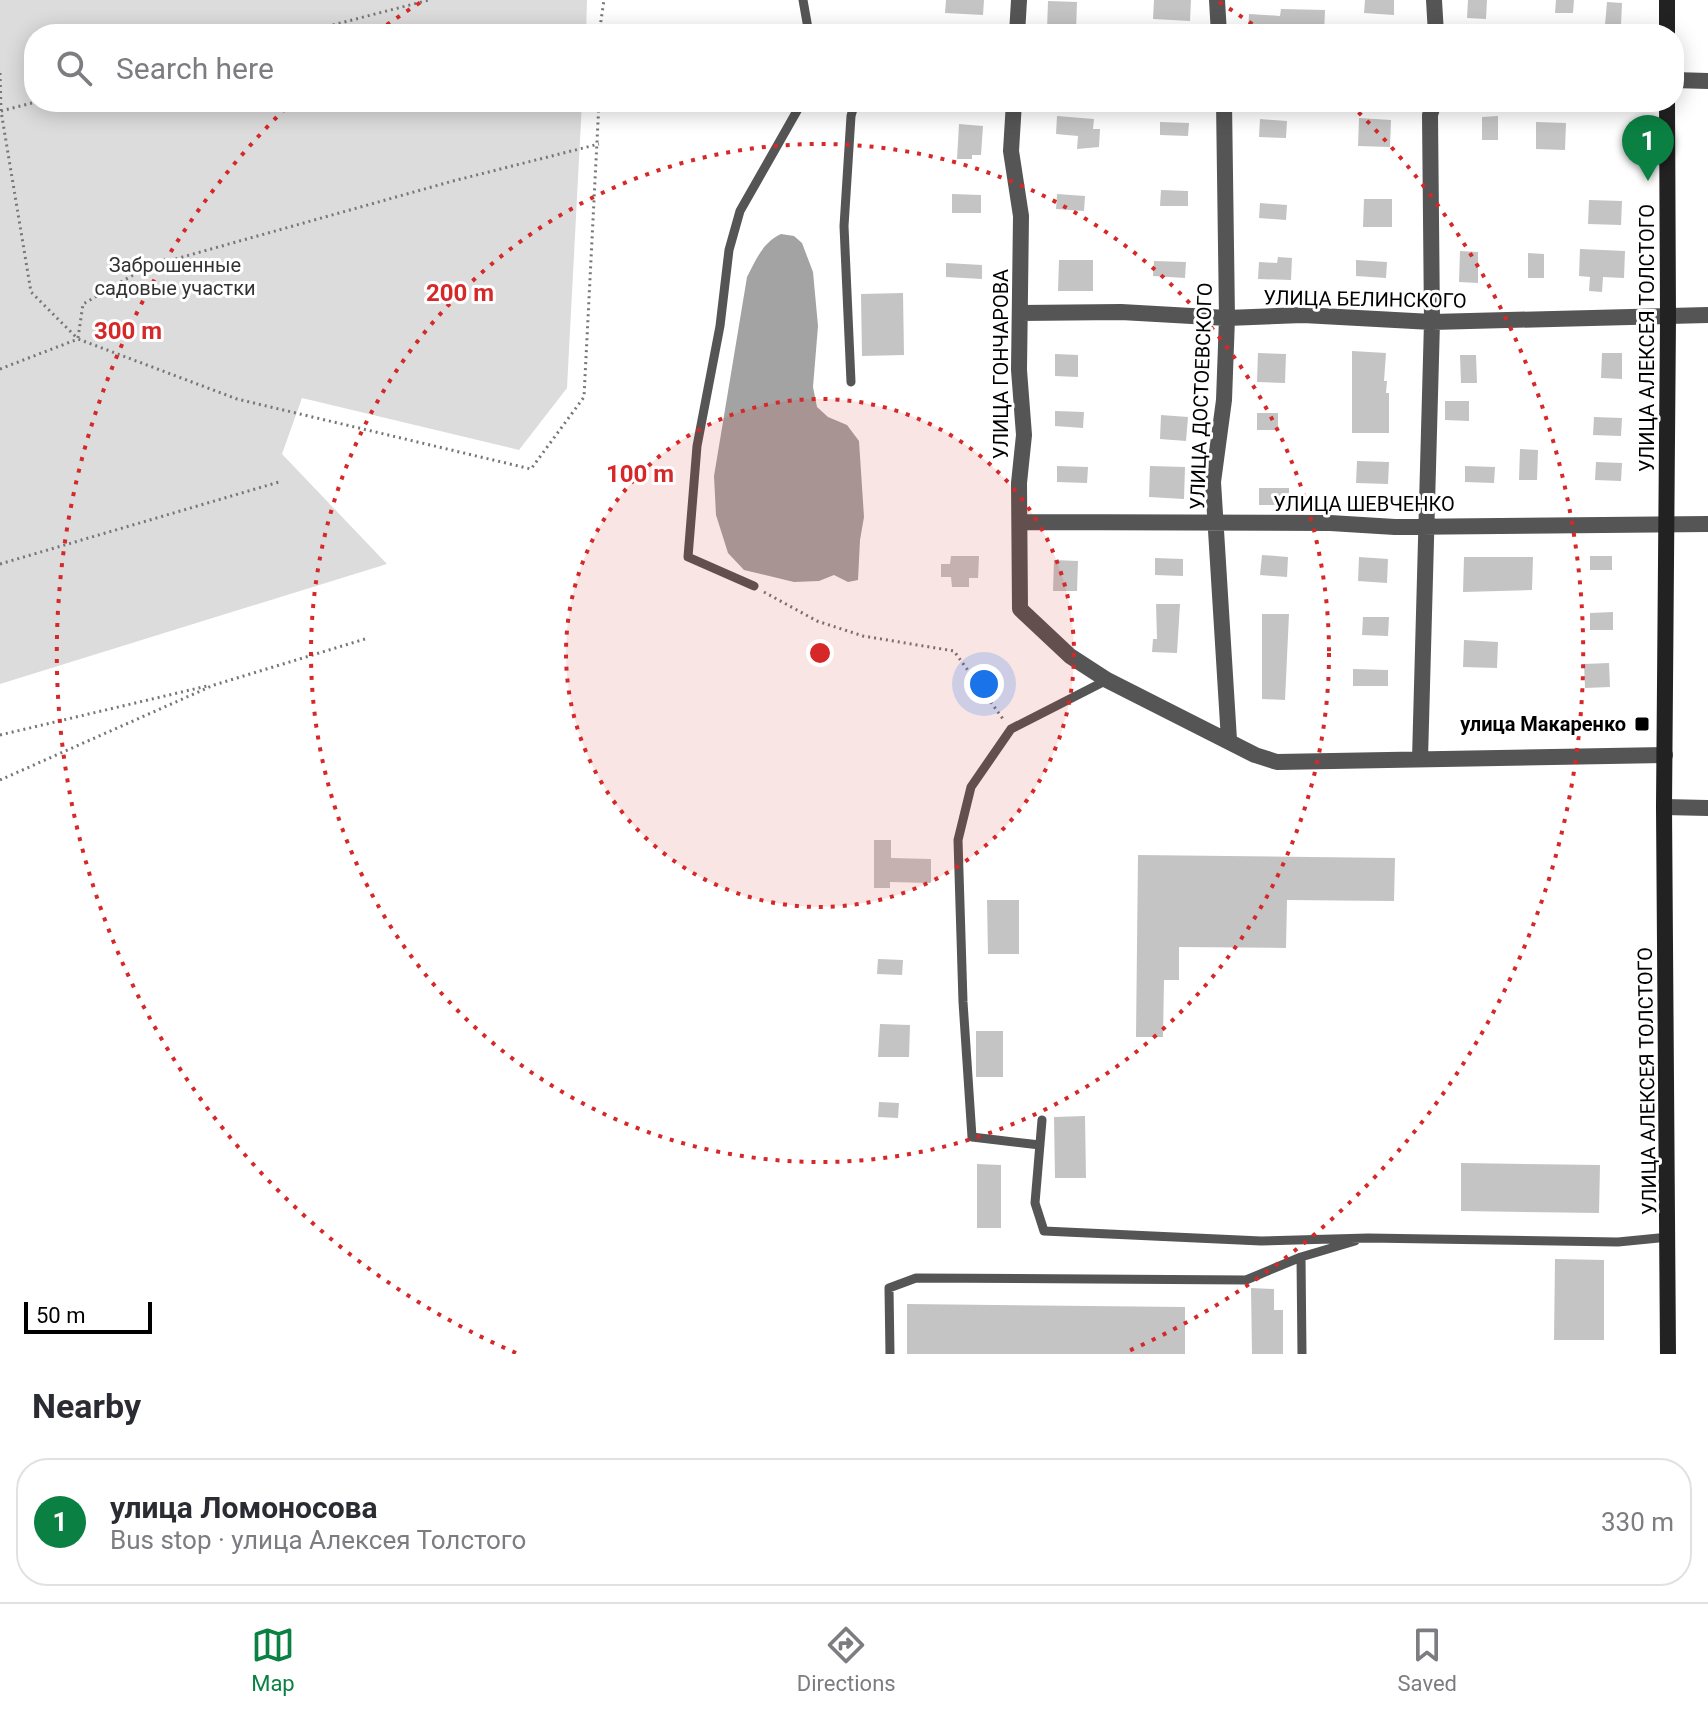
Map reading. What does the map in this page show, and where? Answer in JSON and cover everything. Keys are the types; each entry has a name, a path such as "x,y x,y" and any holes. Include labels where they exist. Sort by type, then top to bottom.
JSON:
{"street":[{"path":"1018,24 1019,0"},
{"path":"1217,0 1218,24"},
{"path":"1434,0 1435,24"},
{"path":"1667,0 1667,24"},
{"path":"1684,80 1708,81"},
{"name":"УЛИЦА ГОНЧАРОВА","path":"1013,112 1011,151 1021,216 1019,370 1024,435 1019,483 1020,609 1070,656 1107,680"},
{"name":"УЛИЦА ДОСТОЕВСКОГО","path":"1224,112 1227,318 1224,400 1213,482 1229,740"},
{"path":"1420,759 1432,322 1431,112"},
{"name":"УЛИЦА АЛЕКСЕЯ ТОЛСТОГО","path":"1667,112 1664,807 1668,1354"},
{"name":"УЛИЦА БЕЛИНСКОГО","path":"1020,313 1121,312 1227,318 1303,315 1432,322 1708,315"},
{"name":"УЛИЦА ШЕВЧЕНКО","path":"1020,522 1330,523 1395,527 1708,524"},
{"path":"1107,680 1255,755 1277,762 1665,755"},
{"path":"1664,807 1708,808"}],"lane":[{"path":"803,0 807,24"},
{"path":"754,586 688,557 697,446 720,326 729,250 740,211 796,112"},
{"path":"851,382 844,226 852,112"},
{"path":"1040,1145 972,1137 963,1002 958,840 971,787 1011,729 1107,680"},
{"path":"1042,1120 1035,1203 1044,1231 1261,1241 1368,1238 1618,1242 1669,1237"},
{"path":"890,1354 889,1288 916,1278 1246,1280 1301,1257 1368,1238"},
{"path":"1301,1257 1302,1354"}],"path":[{"path":"337,24 429,0"},
{"path":"600,24 604,0"},
{"path":"0,73 0,111 31,292 78,339 237,399 531,469 584,397 599,112"},
{"path":"0,111 24,105"},
{"path":"78,339 83,304 147,267 453,181 599,144"},
{"path":"0,369 78,339"},
{"path":"0,564 279,482"},
{"path":"754,586 817,621 852,632 954,651 1011,729"},
{"path":"0,735 214,685 365,639"},
{"path":"0,780 214,685"}],"green space":[{"name":"Заброшенные садовые участки","path":"0,0 587,0 586,24 24,24 24,112 581,112 567,388 519,450 302,398 282,454 387,564 0,684"}],"shaded area":[{"path":"781,234 794,236 802,243 813,272 818,326 813,387 817,407 828,417 847,425 859,441 864,517 858,580 848,582 834,575 819,581 794,582 744,570 728,553 716,515 714,476 747,277 764,247"}],"building":[{"path":"946,0 984,0 983,15 945,13"},
{"path":"1154,0 1191,0 1190,21 1153,19"},
{"path":"1365,0 1394,0 1394,15 1364,13"},
{"path":"1468,0 1487,0 1486,19 1467,18"},
{"path":"1556,0 1574,0 1573,13 1555,13"},
{"path":"1048,1 1077,2 1076,24 1047,24"},
{"path":"1607,2 1622,3 1621,24 1605,24"},
{"path":"1281,9 1325,10 1324,24 1248,24 1249,14 1280,16"},
{"path":"1057,116 1094,119 1093,129 1100,129 1099,147 1077,149 1078,136 1056,134"},
{"path":"1498,116 1498,140 1482,140 1482,117"},
{"path":"1359,118 1391,120 1390,147 1358,146"},
{"path":"1260,119 1287,121 1286,138 1259,137"},
{"path":"1160,122 1189,123 1188,136 1160,135"},
{"path":"1536,122 1566,123 1565,150 1536,149"},
{"path":"959,124 983,126 981,155 972,155 972,159 957,159"},
{"path":"1161,190 1188,191 1188,206 1160,206"},
{"path":"952,194 981,195 981,213 952,213"},
{"path":"1057,194 1085,196 1084,211 1056,209"},
{"path":"1364,199 1392,199 1392,227 1363,227"},
{"path":"1589,200 1622,201 1621,225 1588,224"},
{"path":"1260,203 1287,205 1286,220 1259,218"},
{"path":"1580,249 1625,251 1624,278 1603,277 1602,292 1589,291 1590,277 1579,276"},
{"path":"1460,251 1478,252 1478,283 1459,282"},
{"path":"1528,253 1544,254 1544,278 1528,278"},
{"path":"1278,257 1292,258 1291,280 1258,279 1259,262 1277,263"},
{"path":"1059,260 1093,260 1093,291 1058,291"},
{"path":"1356,260 1387,262 1386,278 1356,276"},
{"path":"1154,261 1186,262 1185,278 1153,276"},
{"path":"946,263 982,265 982,279 946,277"},
{"path":"903,293 904,355 862,356 861,294"},
{"path":"1352,351 1386,353 1384,381 1387,381 1386,393 1389,393 1389,433 1352,433"},
{"path":"1258,353 1286,354 1285,383 1257,382"},
{"path":"1602,353 1622,353 1622,379 1601,378"},
{"path":"1055,354 1078,355 1078,377 1055,376"},
{"path":"1460,355 1476,355 1477,383 1461,383"},
{"path":"1445,401 1469,401 1469,421 1445,420"},
{"path":"1055,411 1084,412 1083,428 1055,426"},
{"path":"1257,413 1278,413 1278,430 1257,430"},
{"path":"1161,415 1188,417 1186,441 1160,439"},
{"path":"1594,417 1622,418 1621,436 1593,435"},
{"path":"1520,449 1538,450 1537,480 1519,480"},
{"path":"1357,461 1389,462 1388,484 1356,483"},
{"path":"1596,462 1622,463 1621,481 1595,480"},
{"path":"1057,466 1088,467 1087,483 1057,482"},
{"path":"1150,466 1185,467 1184,499 1149,497"},
{"path":"1465,466 1495,467 1494,483 1465,482"},
{"path":"1259,488 1289,488 1289,505 1259,505"},
{"path":"1262,555 1288,557 1287,577 1260,575"},
{"path":"951,556 979,556 978,578 969,578 969,587 952,587 951,577 941,577 941,564 950,564"},
{"path":"1590,556 1612,556 1612,570 1590,570"},
{"path":"1359,557 1388,559 1387,583 1358,581"},
{"path":"1464,557 1533,557 1532,590 1463,592"},
{"path":"1155,558 1183,559 1183,576 1155,575"},
{"path":"1054,560 1078,561 1077,591 1053,591"},
{"path":"1156,604 1180,604 1177,653 1152,652 1153,639 1157,639"},
{"path":"1613,612 1613,630 1590,630 1590,613"},
{"path":"1262,614 1289,614 1285,700 1262,699"},
{"path":"1363,617 1389,617 1388,636 1362,635"},
{"path":"1464,640 1498,642 1497,668 1463,667"},
{"path":"1609,663 1610,687 1585,688 1584,664"},
{"path":"1353,669 1388,670 1388,686 1353,686"},
{"path":"874,840 891,840 891,858 931,859 931,883 890,882 890,888 874,888"},
{"path":"1138,855 1395,858 1394,901 1287,900 1286,948 1179,947 1179,980 1164,980 1163,1037 1136,1037"},
{"path":"987,900 1019,900 1019,954 988,954"},
{"path":"878,959 903,960 902,975 877,974"},
{"path":"880,1024 910,1025 909,1057 878,1057"},
{"path":"976,1031 1003,1031 1003,1077 976,1077"},
{"path":"879,1102 899,1103 898,1118 878,1117"},
{"path":"1085,1116 1086,1178 1055,1178 1054,1117"},
{"path":"1461,1163 1600,1165 1599,1213 1461,1211"},
{"path":"977,1164 1001,1165 1001,1228 977,1228"},
{"path":"1555,1259 1604,1260 1604,1340 1554,1340"},
{"path":"1251,1288 1274,1289 1274,1310 1283,1310 1283,1354 1252,1354"},
{"path":"907,1304 1185,1307 1185,1354 907,1354"}],"place":[{"name":"улица Ломоносова","path":"1648,181"},
{"name":"улица Макаренко","path":"1642,724"}]}
